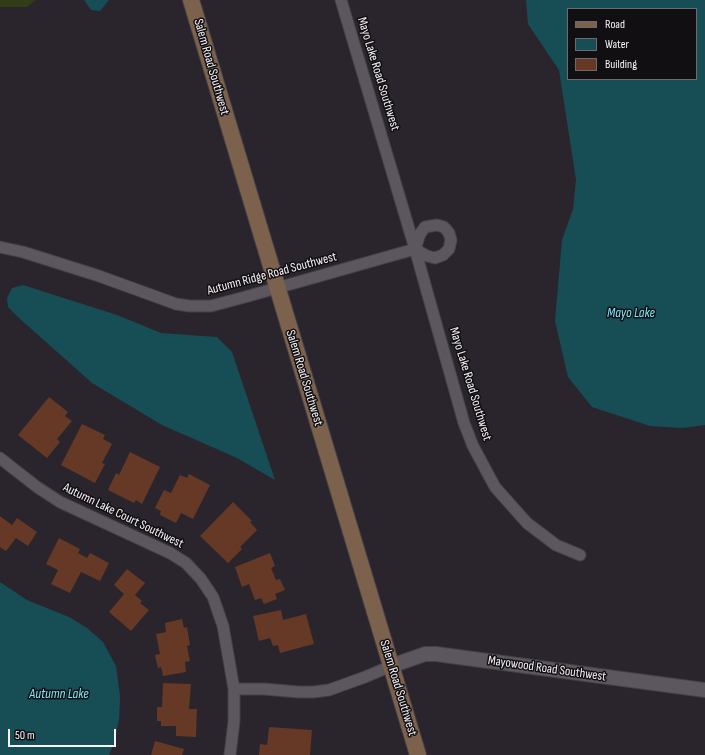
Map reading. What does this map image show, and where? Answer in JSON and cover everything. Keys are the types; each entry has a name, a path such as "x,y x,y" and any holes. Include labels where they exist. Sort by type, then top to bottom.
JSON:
{"main road":[{"name":"Salem Road Southwest","path":"191,0 418,755"}],"street":[{"name":"Mayo Lake Road Southwest","path":"341,0 415,249 464,423 473,446 495,487 527,523 556,545 580,556"},
{"name":"Autumn Ridge Road Southwest","path":"0,247 99,276 176,304 190,306 210,306 415,249"},
{"name":"Autumn Lake Court Southwest","path":"0,458 37,487 60,502 170,553 186,563 202,579 219,612 223,626 234,689 234,721 230,755"},
{"name":"Mayowood Road Southwest","path":"391,666 425,654 436,654 705,690"},
{"path":"234,689 264,689 299,692 329,690 391,666"}],"green space":[{"path":"0,0 36,0 27,7 0,7"}],"water":[{"path":"84,0 109,0 100,11 91,10"},
{"name":"Mayo Lake","path":"526,0 705,0 705,425 683,428 650,426 592,407 568,377 555,321 562,240 573,209 576,180 559,70 528,24"},
{"path":"23,285 117,315 161,333 217,337 232,352 275,480 237,458 162,425 92,383 8,307 7,298 12,288"},
{"name":"Autumn Lake","path":"0,582 27,600 69,617 87,628 103,642 116,666 120,696 119,720 114,743 109,755 0,755"}],"building":[{"path":"49,397 68,412 65,416 72,421 57,439 60,442 47,458 18,435"},
{"path":"82,424 105,435 103,439 112,444 102,463 105,464 95,483 61,465"},
{"path":"130,452 160,467 142,504 136,500 134,503 108,490 116,473 119,475"},
{"path":"189,474 210,485 193,519 181,513 176,523 160,515 161,511 155,508 164,490 171,493 180,475 187,478"},
{"path":"233,502 252,521 250,522 257,530 240,547 242,549 228,563 200,536"},
{"path":"0,516 12,525 17,518 37,532 28,546 16,538 6,551 0,547"},
{"path":"59,538 80,549 78,553 87,558 90,553 109,563 100,581 81,572 70,593 51,584 58,570 46,564"},
{"path":"270,553 275,566 271,568 276,580 280,579 285,590 275,594 277,599 264,604 261,598 255,600 249,584 242,587 235,567"},
{"path":"127,569 145,583 135,595 142,601 140,603 149,610 131,631 109,612 124,594 114,585"},
{"path":"281,610 283,620 306,614 314,644 280,653 278,645 273,646 270,638 259,641 253,616"},
{"path":"182,619 184,628 187,627 190,645 187,646 190,661 185,662 186,672 163,676 161,667 158,668 155,655 160,654 156,634 166,632 165,623"},
{"path":"163,683 191,684 189,709 197,709 196,737 176,736 176,726 161,726 161,721 157,721 157,707 162,707"},
{"path":"269,727 312,730 310,755 259,755 260,744 267,745"},
{"path":"155,741 184,749 182,755 151,755"}]}
